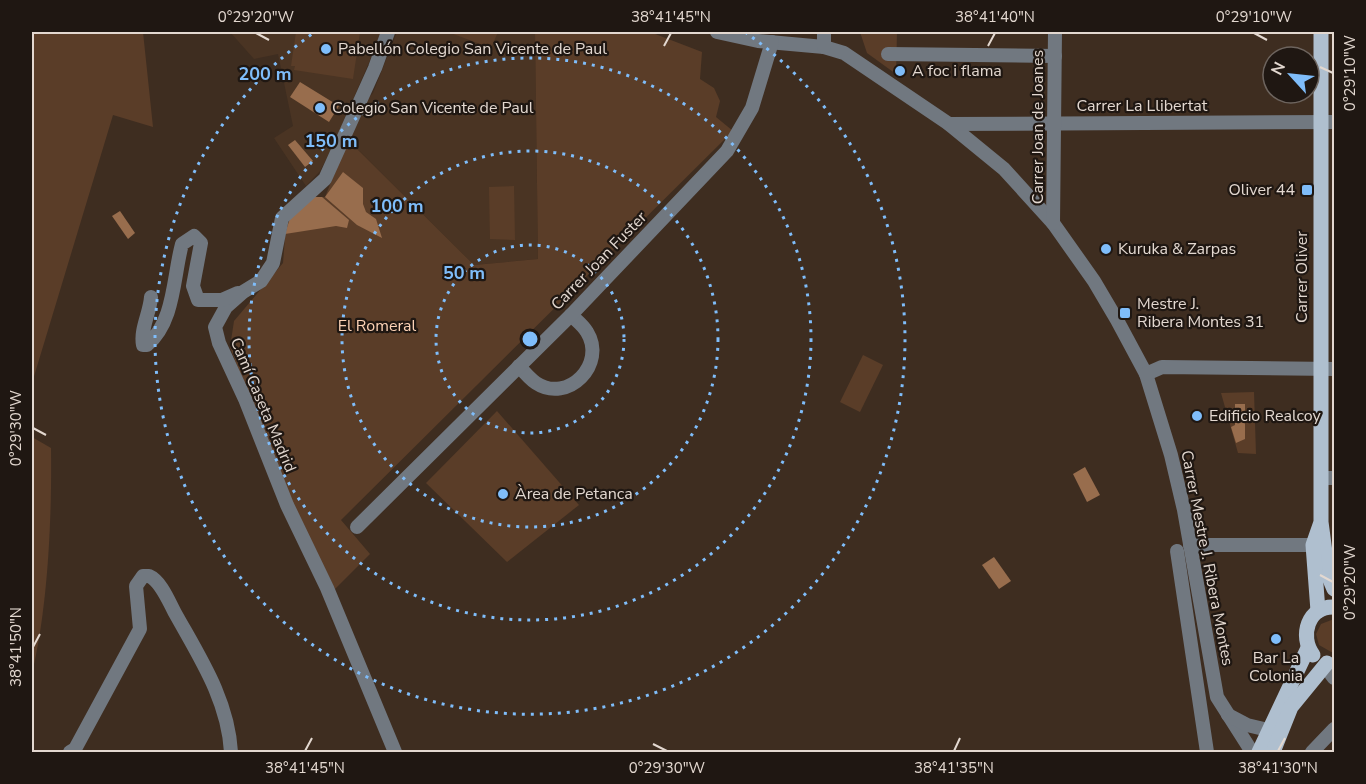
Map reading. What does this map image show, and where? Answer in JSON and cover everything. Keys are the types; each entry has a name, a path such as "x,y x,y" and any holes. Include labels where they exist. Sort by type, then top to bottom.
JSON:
{"main road":[{"name":"Carrer Oliver","path":"1321,32 1327,122 1328,478 1321,522 1328,575 1335,589"},
{"name":"Carrer Oliver","path":"1318,611 1325,547"},
{"path":"1273,753 1292,707 1330,668 1316,658 1308,648 1306,630 1311,617 1318,611 1335,607"},
{"path":"1259,753 1308,648"}],"street":[{"name":"Camí Caseta Madrid","path":"388,32 375,68 325,179 282,218 273,262 261,281 243,292 226,307 214,327 219,344 245,399 287,505 339,616 394,753"},
{"name":"Carrer Mestre J. Ribera Montes","path":"717,32 772,42 824,46 855,60 949,124 1000,164 1053,223 1094,281 1146,374 1171,455 1184,548 1217,697 1252,753"},
{"path":"824,32 824,46"},
{"name":"Carrer Joan de Joanes","path":"1053,223 1055,32"},
{"name":"Carrer Joan Fuster","path":"357,527 571,315 727,152 752,108 772,42"},
{"path":"888,54 1055,56"},
{"name":"Carrer La Llibertat","path":"949,124 1327,122"},
{"path":"151,297 150,311 141,337 142,345 147,345 159,335 166,319 182,244 194,236 201,243 193,286 198,300 222,300 243,292"},
{"path":"519,366 536,383 548,388 560,388 582,378 591,362 592,343 587,332 571,315"},
{"path":"1146,374 1162,367 1327,369"},
{"path":"1208,753 1184,548 1325,547"},
{"path":"70,753 75,749 111,678 140,629 136,586 143,576 149,576 163,592 215,685 224,711 231,753"},
{"path":"1227,715 1247,725 1268,730"},
{"path":"1312,753 1335,729"}],"shaded area":[{"name":"Colegio San Vicente de Paul","path":"230,32 382,32 333,146 320,171 306,186 274,138 293,126 278,54 254,59"},
{"path":"397,32 535,32 538,259 474,265 348,140 366,101 373,93"},
{"path":"300,82 339,106 329,122 290,97"},
{"path":"295,140 313,161 305,167 288,145"},
{"path":"343,172 363,188 363,204 366,212 376,219 382,238 357,225 325,197"},
{"path":"312,197 322,197 349,220 347,228 336,226 285,234 291,215"},
{"path":"120,211 135,233 128,239 112,216"},
{"path":"1235,404 1245,404 1245,439 1236,443 1231,427 1235,425"},
{"path":"1085,467 1100,495 1087,502 1073,474"},
{"path":"994,557 1011,581 999,589 982,565"}],"green space":[{"path":"32,32 143,32 153,127 113,115 32,383"},
{"name":"Pabellón Colegio San Vicente de Paul","path":"296,32 360,32 353,79 294,70 295,66 291,66"},
{"path":"448,32 498,32 491,48"},
{"name":"El Romeral","path":"535,32 650,32 702,52 700,79 714,88 720,101 716,117 733,131 341,520 370,554 335,589 287,495 230,347 234,321 283,263 286,225 312,197 325,197 348,140 474,265 538,259"},
{"path":"860,32 897,32 896,74 867,53"},
{"path":"514,186 515,240 490,239 489,187"},
{"path":"863,355 883,365 860,412 840,402"},
{"path":"1254,392 1256,454 1238,453 1221,393"},
{"name":"Àrea de Petanca","path":"497,411 579,505 507,562 426,483"},
{"path":"32,437 51,448 51,474 50,532 45,591 32,673"},
{"path":"1334,619 1333,653 1319,645 1316,634 1321,624"}],"place":[{"name":"Pabellón Colegio San Vicente de Paul","path":"326,49"},
{"name":"A foc i flama","path":"900,71"},
{"name":"Colegio San Vicente de Paul","path":"320,108"},
{"name":"Oliver 44","path":"1307,190"},
{"name":"Kuruka & Zarpas","path":"1106,249"},
{"name":"Mestre J. Ribera Montes 31","path":"1125,313"},
{"name":"Edificio Realcoy","path":"1197,416"},
{"name":"Àrea de Petanca","path":"503,494"},
{"name":"Bar La Colonia","path":"1276,639"}]}
